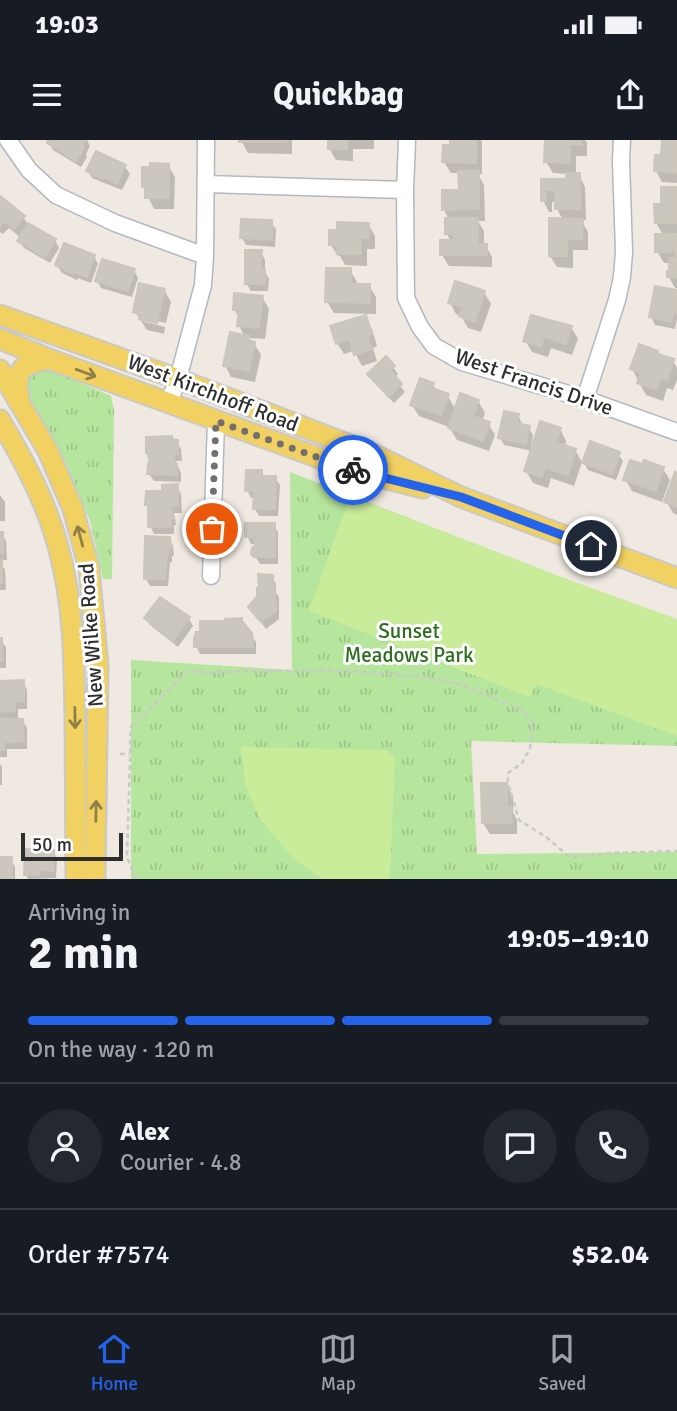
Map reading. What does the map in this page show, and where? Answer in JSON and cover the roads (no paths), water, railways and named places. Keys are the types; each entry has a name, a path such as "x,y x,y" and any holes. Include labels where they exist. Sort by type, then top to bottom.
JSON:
{"main road":[{"name":"West Kirchhoff Road","path":"0,315 371,453 461,497 677,578"},
{"name":"West Kirchhoff Road","path":"0,339 355,471 461,497"},
{"path":"20,402 17,375 21,368 49,359"},
{"name":"New Wilke Road","path":"0,370 48,451 73,509 89,568 98,665 95,879"},
{"name":"New Wilke Road","path":"0,420 45,506 60,551 71,604 76,879"}],"street":[{"path":"8,140 29,170 56,195 115,223 205,256"},
{"path":"169,402 178,379 203,285 206,140"},
{"name":"West Francis Drive","path":"407,140 406,298 420,327 434,346 462,362 585,399 677,432"},
{"path":"585,399 622,277 622,140"},
{"path":"206,184 405,190"},
{"path":"211,576 216,421"}],"park label":[{"name":"Sunset Meadows Park","path":"409,643"}]}
